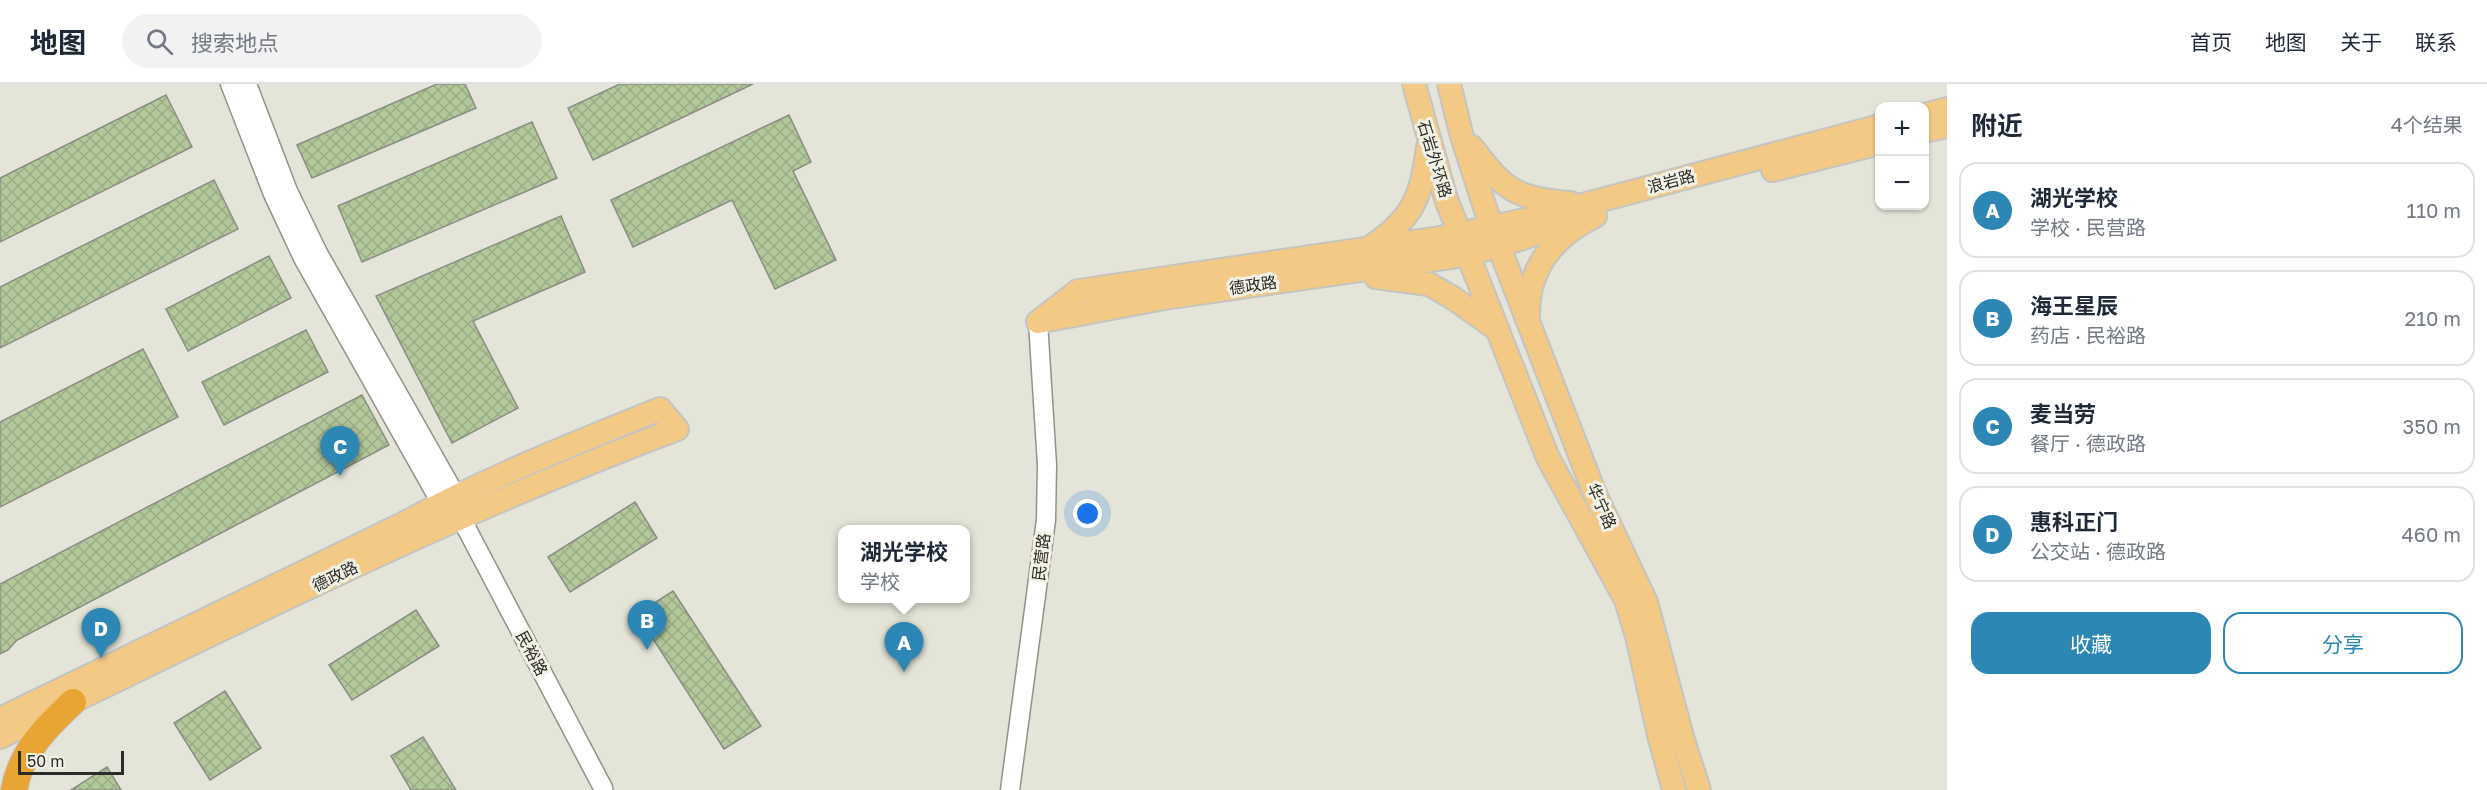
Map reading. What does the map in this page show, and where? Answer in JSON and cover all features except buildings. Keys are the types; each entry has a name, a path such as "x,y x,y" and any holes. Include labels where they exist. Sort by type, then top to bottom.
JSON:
{"highway":[{"path":"14,790 22,764 33,744 49,724 73,702"}],"main road":[{"name":"石岩外环路","path":"1414,84 1446,199 1465,243"},
{"name":"石岩外环路","path":"1449,84 1461,133 1495,236"},
{"path":"1929,114 1947,109"},
{"path":"1929,130 1947,126"},
{"name":"浪岩路","path":"1594,209 1875,127"},
{"path":"1461,133 1493,175 1508,189 1546,201 1594,209"},
{"path":"1365,250 1388,236 1403,221 1413,205 1422,183 1429,139"},
{"name":"浪岩路","path":"1465,243 1495,236 1530,219 1594,209 1875,144"},
{"path":"1529,320 1528,301 1532,280 1539,264 1562,236 1594,209"},
{"name":"华宁路","path":"1495,236 1595,494 1646,602 1683,740 1699,790"},
{"name":"德政路","path":"1038,322 1078,291 1158,277 1365,250 1465,243"},
{"name":"德政路","path":"1038,322 1164,298 1338,273 1465,243"},
{"name":"华宁路","path":"1465,243 1548,458 1626,600 1637,636 1674,790"},
{"path":"1338,273 1429,284 1454,298 1498,330"},
{"name":"德政路","path":"0,719 403,524 453,506 556,476 677,429 660,409 535,460 453,506 388,550 0,737"}],"street":[{"path":"230,84 269,184 303,258 453,506"},
{"path":"247,84 288,191 318,253 453,506"},
{"name":"民营路","path":"1010,790 1046,520 1047,465 1038,322"},
{"name":"民裕路","path":"453,506 606,789"}],"place":[{"name":"麦当劳","path":"340,476"},
{"name":"海王星辰","path":"647,650"},
{"name":"惠科正门","path":"101,658"},
{"name":"湖光学校","path":"904,672"}]}
